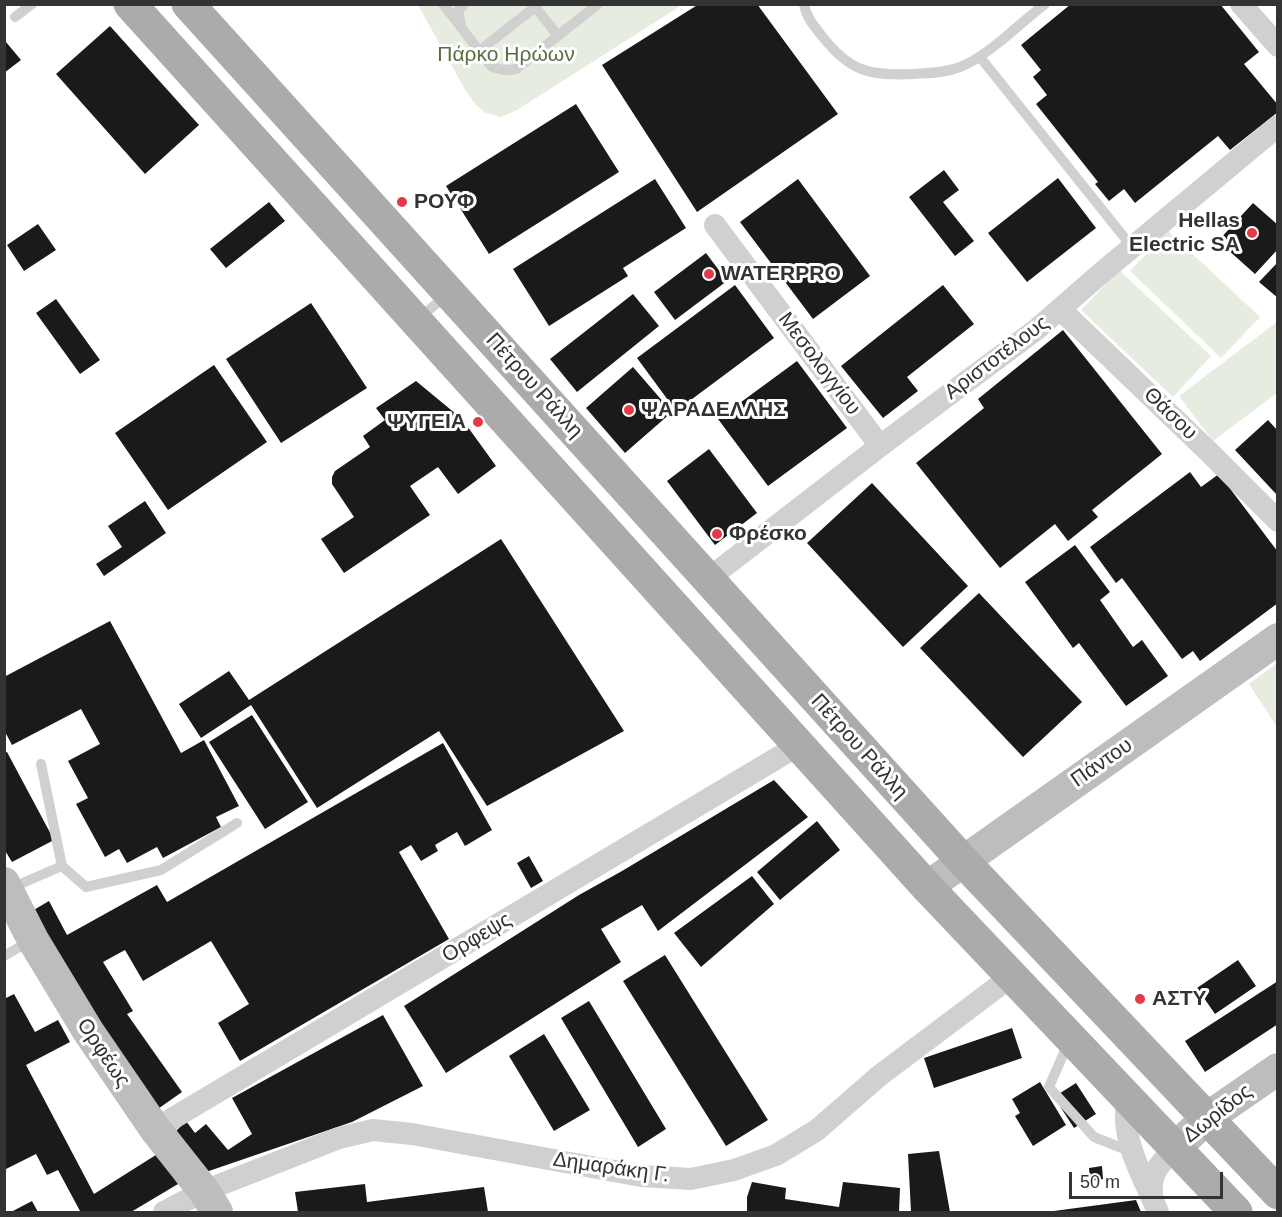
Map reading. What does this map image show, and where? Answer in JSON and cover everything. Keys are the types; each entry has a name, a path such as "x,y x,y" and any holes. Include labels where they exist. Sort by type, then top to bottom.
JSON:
{"main road":[{"name":"Πέτρου Ράλλη","path":"130,4 927,886 1236,1212"},
{"name":"Πέτρου Ράλλη","path":"188,4 963,861 1278,1193"}],"street":[{"path":"1241,4 1278,46"},
{"name":"Αριστοτέλους","path":"708,579 1036,329 1278,126"},
{"name":"Μεσολογγίου","path":"715,225 880,446"},
{"name":"Θάσου","path":"1060,309 1278,521"},
{"name":"Πάντου","path":"927,886 1278,639"},
{"name":"Ορφεψς","path":"155,1129 799,746"},
{"name":"Ορφέως","path":"6,886 33,940 88,1031 155,1129 211,1202"},
{"name":"Δημαράκη Γ.","path":"164,1212 211,1202 339,1138 373,1130 424,1136 641,1176 691,1179 734,1170 776,1155 817,1130 879,1076 1012,976"},
{"name":"Δωρίδος","path":"1155,1204 1151,1184 1154,1173 1175,1148 1207,1118 1278,1069"},
{"path":"1126,1097 1126,1121 1132,1152 1155,1204"}],"lane":[{"path":"15,17 32,4"},
{"path":"443,4 490,66 508,70 516,69 598,4"},
{"path":"462,28 458,11 464,4"},
{"path":"804,4 805,12 810,20 838,54 859,68 870,72 895,75 960,68 980,57 1045,4"},
{"path":"479,51 534,6 558,36"},
{"path":"980,57 1132,247"},
{"path":"416,321 449,293"},
{"path":"41,764 62,866 86,887 161,870 237,823"},
{"path":"6,886 62,866"},
{"path":"4,956 33,940"},
{"path":"1070,1038 1049,1088 1094,1137 1132,1152"}],"green space":[{"name":"Πάρκο Ηρώων","path":"418,5 682,5 517,110 501,117 484,112 475,104"},
{"path":"1168,231 1260,317 1221,358 1130,271"},
{"path":"1119,270 1211,356 1173,397 1081,310"},
{"path":"1277,322 1277,393 1213,441 1179,396"},
{"path":"1277,663 1277,727 1249,684"}],"building":[{"path":"699,4 757,4 838,114 697,212 602,65"},
{"path":"1071,4 1220,4 1259,52 1244,64 1278,105 1278,112 1230,150 1218,136 1135,203 1124,189 1109,201 1095,184 1098,182 1036,104 1047,95 1033,77 1041,70 1021,45"},
{"path":"110,26 199,125 145,174 56,74"},
{"path":"6,42 21,60 4,73 4,44"},
{"path":"576,104 619,172 489,254 446,186"},
{"path":"944,170 959,190 943,202 974,241 955,256 909,197"},
{"path":"1058,178 1096,228 1027,282 988,233"},
{"path":"655,179 686,228 623,268 628,276 549,326 513,269"},
{"path":"798,179 870,276 813,319 740,222"},
{"path":"269,202 285,221 226,268 210,249"},
{"name":"Hellas Electric SA","path":"1253,203 1278,225 1278,249 1255,274 1218,241"},
{"path":"38,224 56,250 24,271 7,245"},
{"path":"706,253 727,281 675,320 654,292"},
{"path":"1278,262 1278,298 1259,282"},
{"path":"735,285 774,338 676,411 637,358"},
{"path":"943,285 974,324 907,377 918,391 883,418 841,366"},
{"path":"633,294 659,326 577,392 550,359"},
{"path":"56,299 100,360 80,374 36,313"},
{"path":"311,303 367,388 281,443 226,359"},
{"path":"1063,330 1162,454 1092,510 1098,517 1068,541 1055,524 1000,568 916,463 984,408 978,399"},
{"path":"797,361 847,428 768,486 718,419"},
{"path":"214,365 267,442 168,510 115,433"},
{"name":"ΨΑΡΑΔΕΛΛΗΣ","path":"633,367 672,412 625,453 586,408"},
{"path":"416,381 462,419 496,466 458,494 438,467 410,486 430,515 344,573 321,539 354,517 332,484 332,477 335,471 370,447 363,436 385,420 376,408"},
{"path":"1268,420 1278,431 1278,496 1235,450"},
{"path":"709,449 757,513 715,545 667,481"},
{"path":"1190,472 1201,487 1219,474 1278,552 1278,603 1200,661 1193,651 1182,659 1122,578 1116,583 1090,547"},
{"path":"872,483 968,586 903,647 807,543"},
{"path":"145,501 166,533 104,576 96,564 122,547 108,526"},
{"path":"501,539 624,731 487,806 439,731 317,808 251,705 201,738 179,704 229,671 249,700"},
{"path":"1075,545 1110,592 1100,600 1133,647 1142,640 1168,676 1126,706 1079,643 1073,648 1025,582"},
{"path":"979,593 1082,702 1023,757 920,648"},
{"path":"110,621 181,753 204,740 239,806 216,817 221,827 163,858 157,847 127,863 119,849 105,857 76,804 88,798 68,761 100,744 81,709 12,745 4,730 4,677"},
{"path":"252,715 308,802 265,829 209,742"},
{"path":"443,743 492,830 465,846 457,832 435,845 438,851 421,861 411,845 399,852 449,939 240,1061 218,1023 249,1004 211,941 143,981 125,950 103,962 133,1011 127,1014 182,1092 155,1111 32,911 49,901 67,935 157,885 167,902"},
{"path":"7,752 54,840 12,862 4,849 4,753"},
{"path":"774,780 808,817 658,931 642,905 601,929 621,962 446,1073 404,1006 579,895"},
{"path":"817,821 840,850 780,900 757,872"},
{"path":"529,856 543,881 531,888 517,863"},
{"path":"752,876 774,904 701,967 674,933"},
{"path":"665,955 768,1120 726,1146 623,981"},
{"path":"1238,960 1256,986 1215,1014 1197,988"},
{"path":"1278,981 1278,1024 1205,1072 1185,1041"},
{"path":"14,994 35,1032 58,1020 70,1042 26,1065 94,1194 159,1153 178,1184 131,1212 78,1212 80,1211 58,1170 47,1175 36,1154 4,1170 4,999"},
{"path":"589,1001 666,1129 638,1147 561,1018"},
{"path":"383,1015 423,1086 352,1122 206,1172 175,1132 186,1121 195,1133 206,1124 228,1150 252,1134 232,1098"},
{"path":"1012,1028 1022,1058 934,1088 924,1058"},
{"path":"544,1034 590,1110 554,1131 509,1056"},
{"path":"1040,1082 1066,1125 1033,1146 1015,1116 1020,1113 1012,1099"},
{"path":"1076,1083 1096,1114 1074,1128 1054,1097"},
{"path":"939,1151 950,1212 911,1212 908,1154"},
{"path":"1102,1166 1103,1179 1090,1181 1089,1168"},
{"path":"752,1182 786,1188 785,1199 839,1207 843,1182 900,1188 899,1212 747,1212 747,1197"},
{"path":"365,1184 367,1202 484,1187 488,1212 298,1212 295,1192"},
{"path":"1136,1200 1141,1212 1054,1212 1054,1211"},
{"path":"32,1201 38,1212 11,1212"}],"place":[{"name":"ΡΟΥΦ","path":"402,202"},
{"name":"Hellas Electric SA","path":"1252,233"},
{"name":"WATERPRO","path":"709,274"},
{"name":"ΨΑΡΑΔΕΛΛΗΣ","path":"629,410"},
{"name":"ΨΥΓΕΙΑ","path":"478,422"},
{"name":"Φρέσκο","path":"717,534"},
{"name":"ΑΣΤΥ","path":"1140,999"}]}
